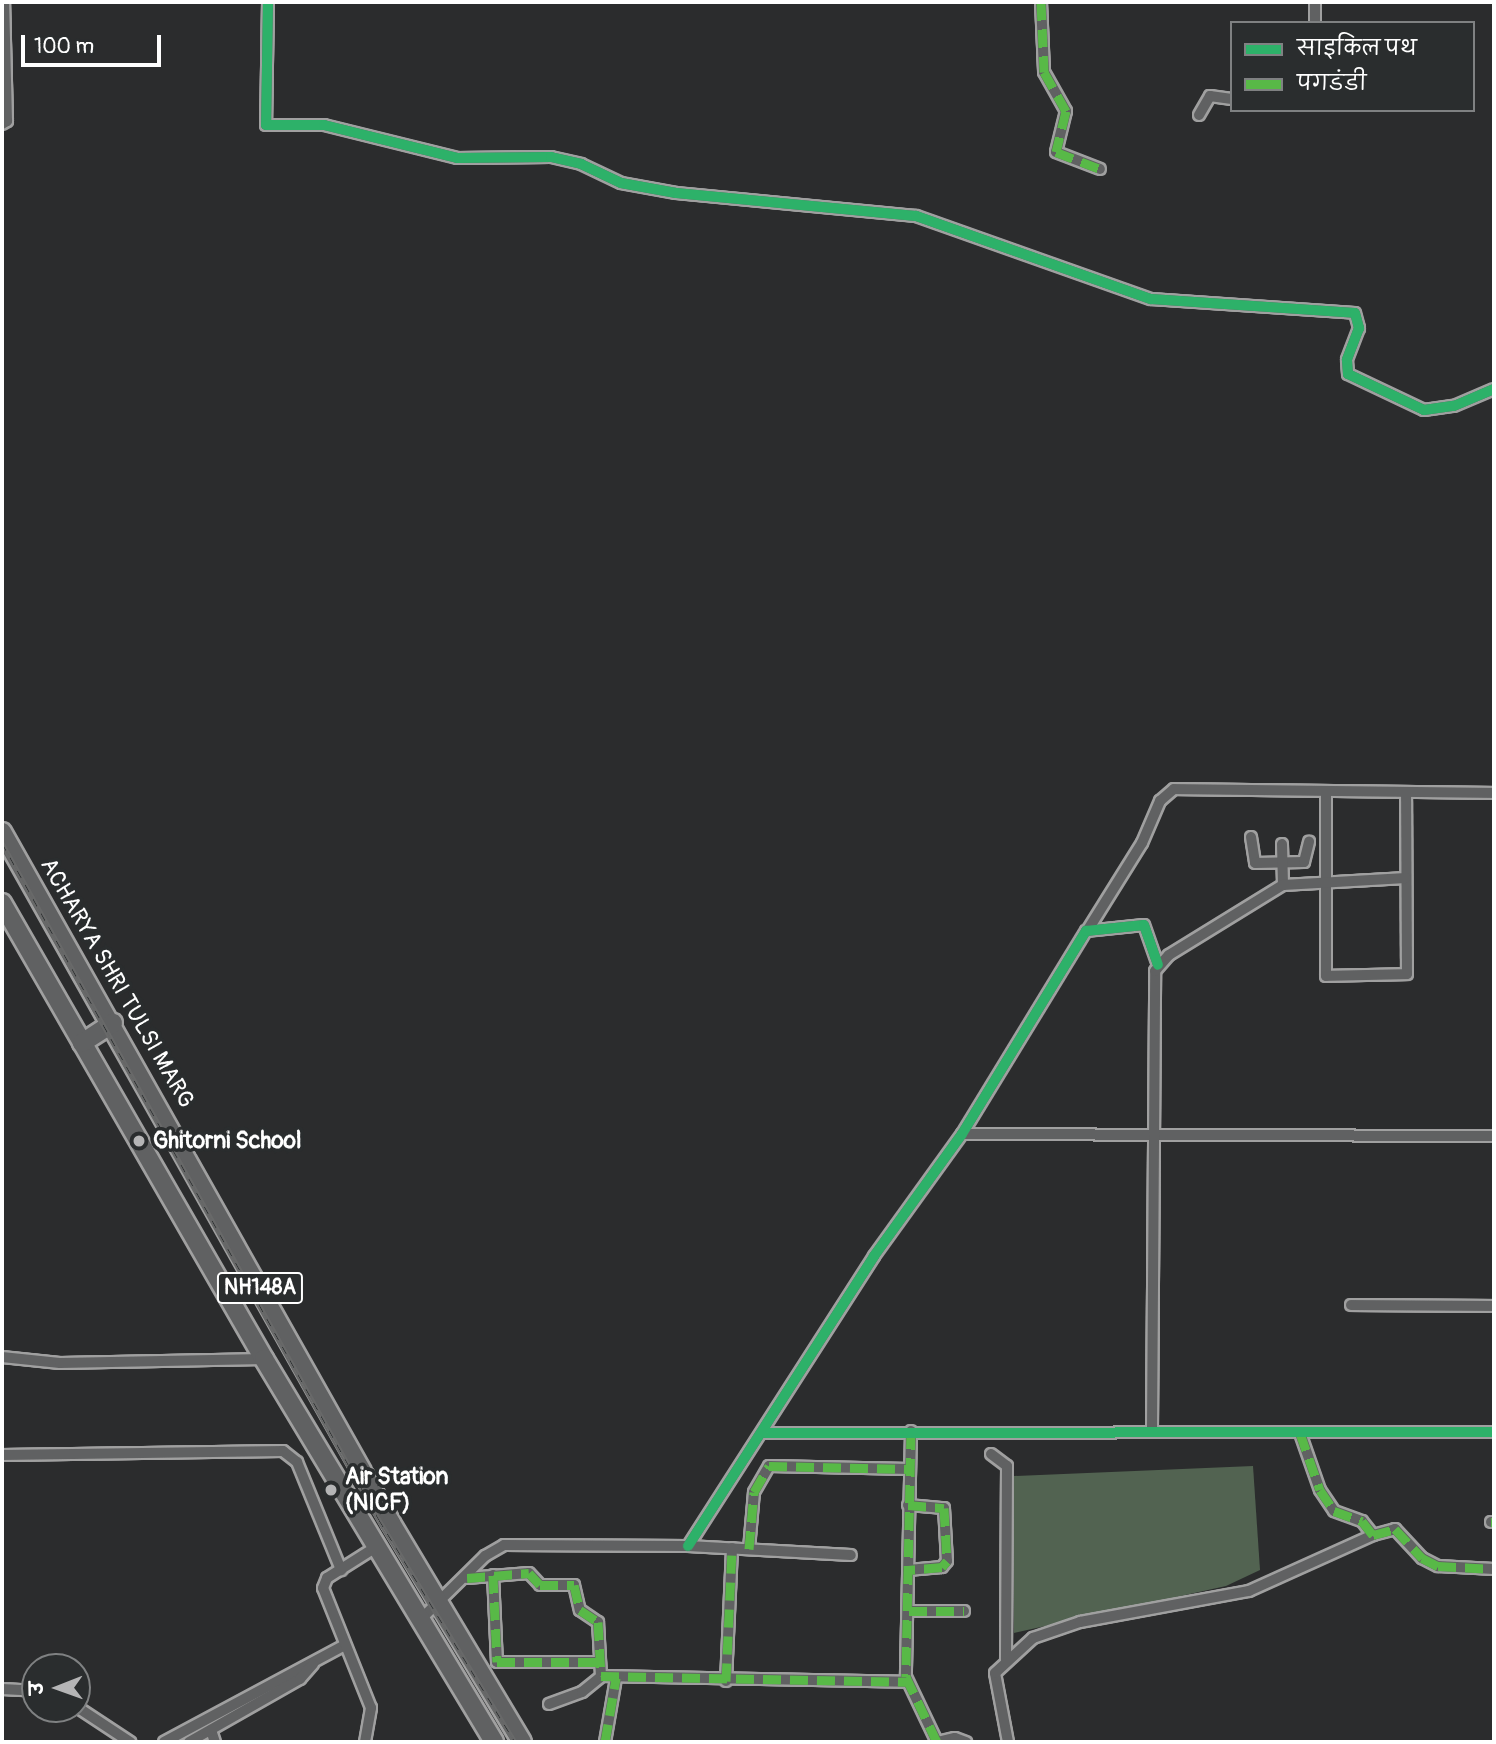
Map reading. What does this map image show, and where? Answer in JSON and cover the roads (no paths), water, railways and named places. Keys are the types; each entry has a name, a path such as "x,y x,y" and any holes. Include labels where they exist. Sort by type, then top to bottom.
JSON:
{"highway":[{"name":"ACHARYA SHRI TULSI MARG","path":"2,832 113,1023 438,1606 522,1742"},
{"name":"NH148A","path":"2,903 264,1359 494,1742"},
{"path":"82,1043 113,1023"}],"street":[{"path":"2,124 7,121 4,2"},
{"path":"268,2 266,125 324,125 457,159 551,157 643,188 930,219 1151,299 1355,313 1359,328 1347,360 1348,374 1424,410 1454,406 1494,389"},
{"path":"1041,2 1044,72 1066,111 1056,152 1100,169"},
{"path":"1315,2 1315,21"},
{"path":"1199,115 1210,96 1230,99"},
{"path":"688,1546 765,1433 840,1307 962,1134 1089,928 1168,791 1494,793"},
{"path":"1326,792 1322,974 1390,976 1407,972 1406,794"},
{"path":"1251,837 1254,862 1306,860 1309,842"},
{"path":"1282,844 1283,885"},
{"path":"1157,965 1283,885 1325,879 1406,878"},
{"path":"1089,928 1147,927 1157,965 1152,981 1152,1429"},
{"path":"962,1134 1154,1137 1494,1136"},
{"path":"1351,1305 1494,1306"},
{"path":"2,1357 60,1363 264,1359"},
{"path":"765,1433 1152,1429 1300,1433 1494,1432"},
{"path":"911,1431 906,1682 937,1742 954,1738 966,1742"},
{"path":"1300,1433 1329,1505 1362,1521 1373,1535"},
{"path":"2,1455 283,1451 297,1462 341,1570"},
{"path":"991,1454 1007,1466 1006,1660"},
{"path":"749,1549 754,1492 769,1466 910,1469"},
{"path":"908,1505 944,1508 947,1561 942,1567 908,1570"},
{"path":"1008,1742 994,1678 1006,1660 1032,1638 1080,1622 1249,1591 1390,1527 1428,1562 1494,1569"},
{"path":"419,1621 467,1578 491,1550 503,1545 688,1546 851,1555"},
{"path":"365,1742 371,1708 323,1588 341,1570 376,1547"},
{"path":"726,1681 732,1548"},
{"path":"467,1578 529,1573 540,1585 576,1587 580,1610 598,1622 597,1662 602,1676"},
{"path":"493,1575 498,1662 597,1662"},
{"path":"909,1611 964,1611"},
{"path":"189,1742 306,1675 313,1664 345,1645"},
{"path":"164,1742 301,1664 313,1664"},
{"path":"549,1704 582,1692 602,1676 726,1681 906,1682"},
{"path":"606,1742 617,1678"},
{"path":"2,1689 21,1690"},
{"path":"91,1716 130,1742"},
{"path":"211,1730 215,1742"}],"railway":[{"path":"2,843 379,1520 515,1742"}],"place":[{"name":"Ghitorni School","path":"139,1141"},
{"name":"Air Station (NICF)","path":"331,1490"}]}
